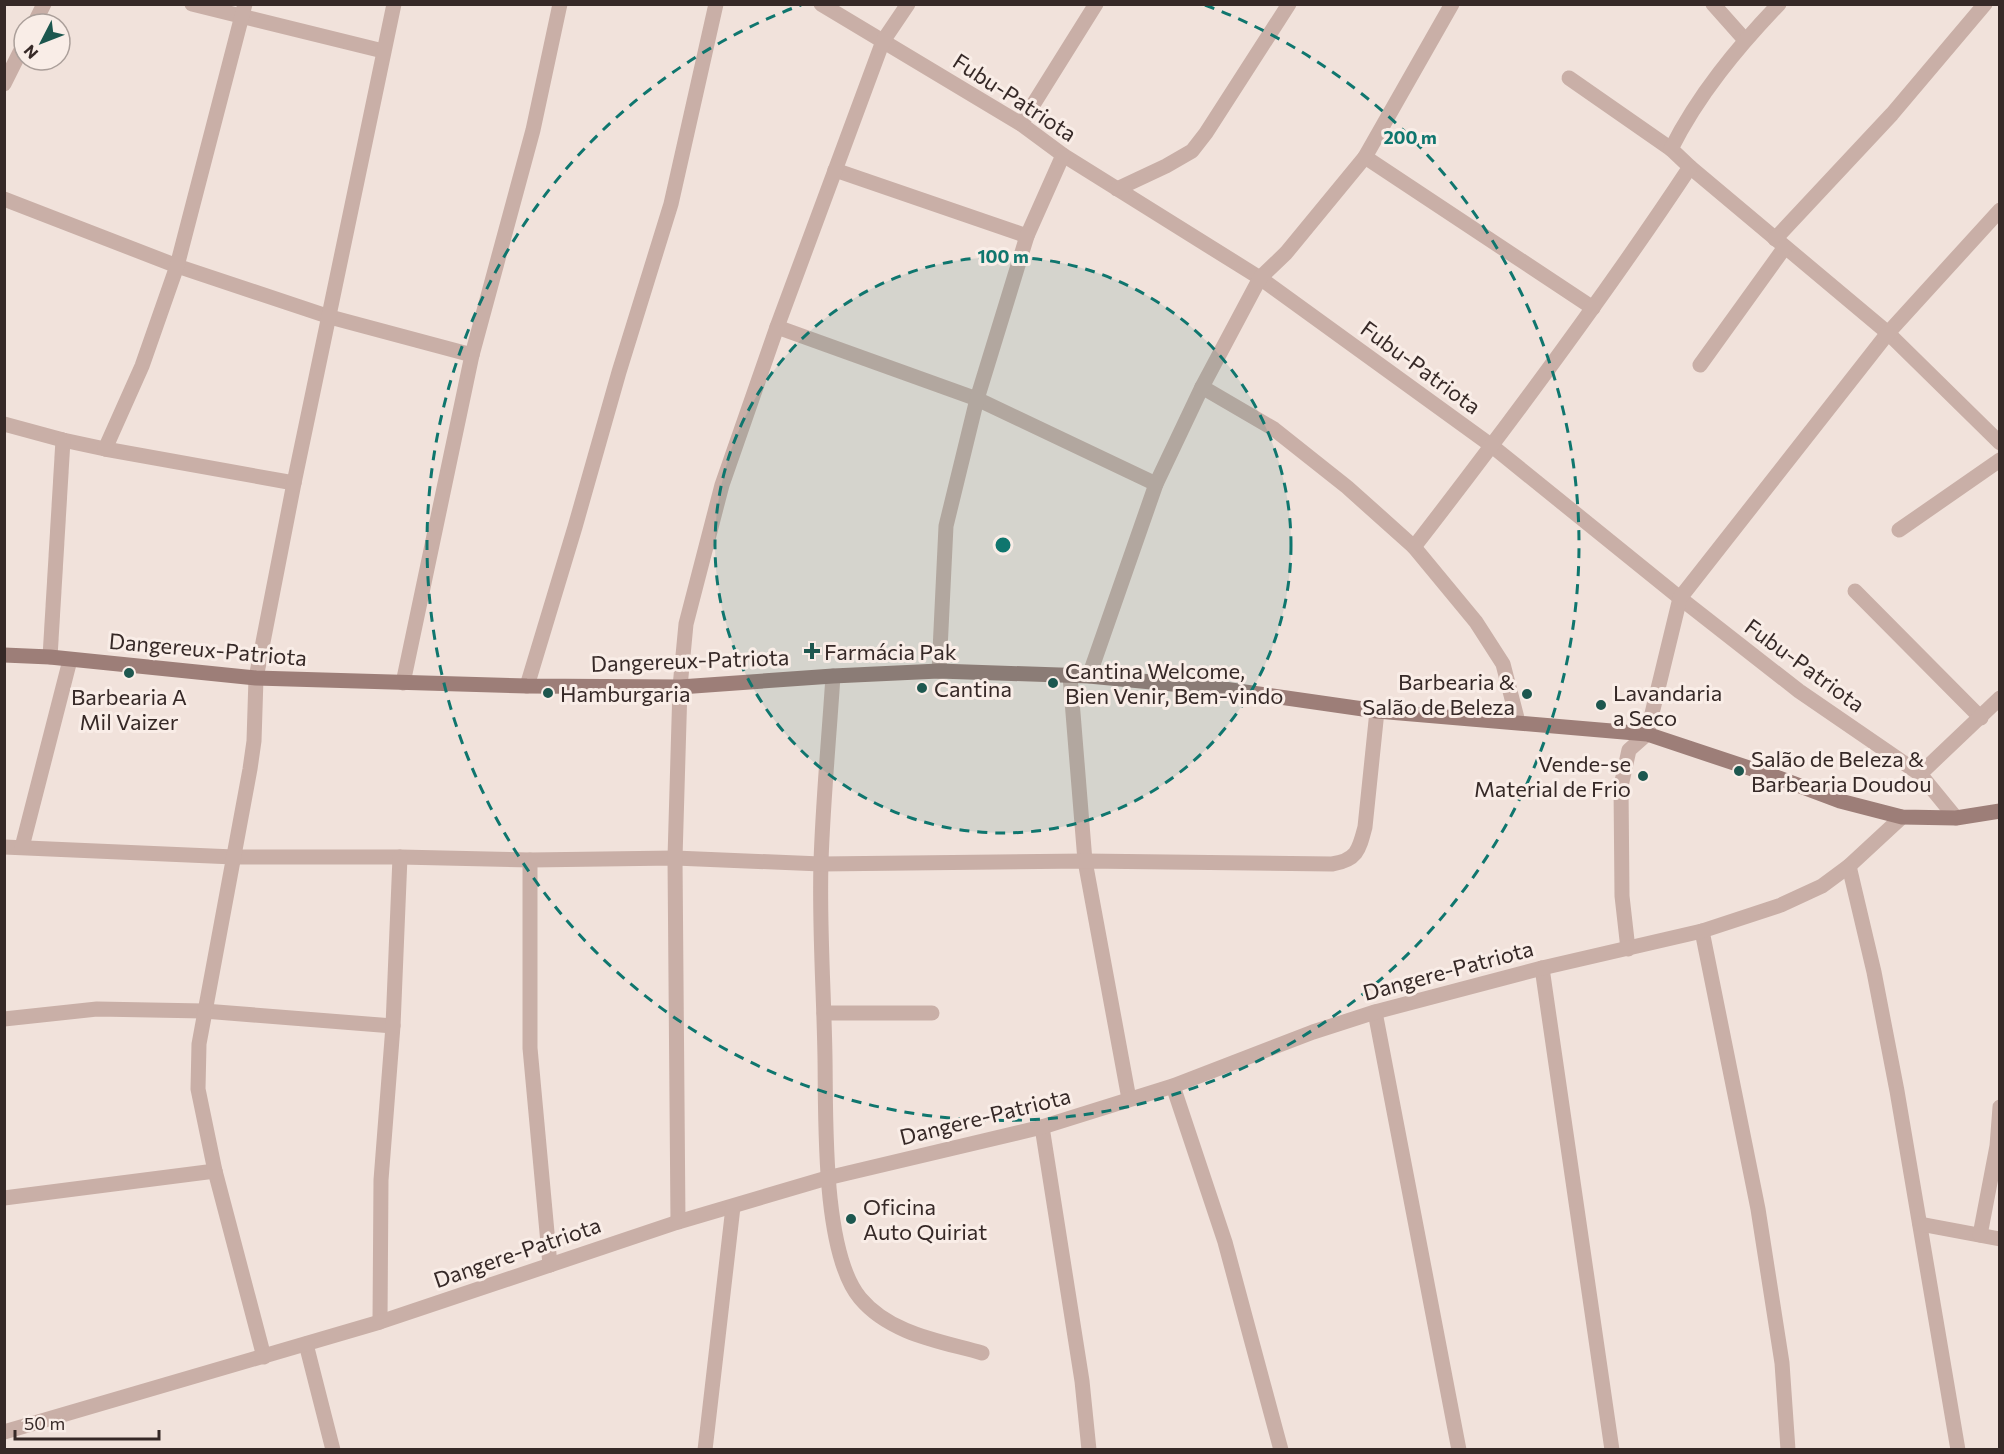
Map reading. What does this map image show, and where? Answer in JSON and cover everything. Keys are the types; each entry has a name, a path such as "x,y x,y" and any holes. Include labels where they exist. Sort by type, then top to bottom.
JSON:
{"street":[{"path":"192,4 244,11 383,51"},
{"path":"264,1358 215,1171 198,1089 199,1044 254,741 256,678 294,483 394,4"},
{"path":"403,683 471,355 532,130 560,4"},
{"path":"528,686 619,372 671,204 716,4"},
{"name":"Fubu-Patriota","path":"821,4 1021,124 1063,155 1260,278 1492,446 1799,691 1920,774 1956,818"},
{"path":"678,1222 675,858 680,687 688,615 717,504 777,327 883,41 908,4"},
{"path":"1021,124 1096,4"},
{"path":"1117,189 1192,151 1289,4"},
{"path":"1089,676 1156,484 1202,387 1260,278 1286,253 1365,157 1452,4"},
{"path":"1713,4 1745,40"},
{"path":"1671,149 1697,104 1745,40 1779,4"},
{"path":"1700,365 1780,243 1985,4"},
{"path":"105,449 142,366 177,266 244,11"},
{"path":"4,84 12,68"},
{"path":"1569,78 1671,149 1888,333 2000,443"},
{"path":"939,671 946,526 977,399 1027,236 1063,155"},
{"path":"1365,157 1593,308"},
{"path":"1414,547 1492,446 1593,308 1642,240 1690,167"},
{"path":"835,170 1027,236"},
{"path":"4,199 177,266 330,317 471,355"},
{"path":"1628,949 1622,896 1621,786 1629,750 1647,734 1680,598 1888,333 2000,210"},
{"path":"777,327 977,399 1156,484"},
{"path":"1202,387 1274,429 1347,487 1414,547 1476,622 1503,664 1518,722"},
{"path":"4,424 105,449 294,483"},
{"path":"50,657 63,440"},
{"path":"1899,530 2000,460"},
{"path":"1855,591 1981,718"},
{"name":"Dangereux-Patriota","path":"4,656 50,657 256,678 528,686 680,687 939,671 1089,676 1224,689 1377,711 1647,734 1840,801 1902,817"},
{"path":"22,847 70,660"},
{"path":"833,676 821,864 827,1178 839,1251 850,1281 859,1297 888,1323 909,1332 982,1353"},
{"path":"1070,676 1085,861 1129,1099"},
{"path":"1920,774 2000,698"},
{"path":"4,847 234,857 530,860 675,858 821,864 1085,861 1332,864 1354,857 1365,827 1377,711"},
{"path":"1902,817 1956,818 2000,811"},
{"name":"Dangere-Patriota","path":"4,1432 380,1323 678,1222 827,1178 1042,1127 1173,1086 1313,1032 1375,1012 1542,968 1702,931 1781,905 1822,886 1849,866 1902,817"},
{"path":"380,1323 381,1180 393,1026 400,857"},
{"path":"530,860 530,1048 550,1265"},
{"path":"1849,866 1878,994 1958,1449"},
{"path":"1702,931 1758,1209 1782,1363 1788,1449"},
{"path":"1542,968 1612,1449"},
{"path":"4,1019 97,1009 204,1011 393,1026"},
{"path":"1375,1012 1459,1449"},
{"path":"824,1014 932,1013"},
{"path":"1173,1086 1226,1242 1281,1449"},
{"path":"1980,1235 1997,1146 2000,1107"},
{"path":"1042,1127 1082,1381 1089,1449"},
{"path":"4,1198 215,1171"},
{"path":"705,1449 733,1207"},
{"path":"1920,1224 2000,1239"},
{"path":"306,1344 333,1449"}],"place":[{"name":"Farmácia Pak","path":"812,651"},
{"name":"Barbearia A Mil Vaizer","path":"129,673"},
{"name":"Cantina Welcome, Bien Venir, Bem-vindo","path":"1053,683"},
{"name":"Cantina","path":"922,688"},
{"name":"Hamburgaria","path":"548,693"},
{"name":"Barbearia & Salão de Beleza","path":"1527,694"},
{"name":"Lavandaria a Seco","path":"1601,705"},
{"name":"Salão de Beleza & Barbearia Doudou","path":"1739,771"},
{"name":"Vende-se Material de Frio","path":"1643,776"},
{"name":"Oficina Auto Quiriat","path":"851,1219"}]}
